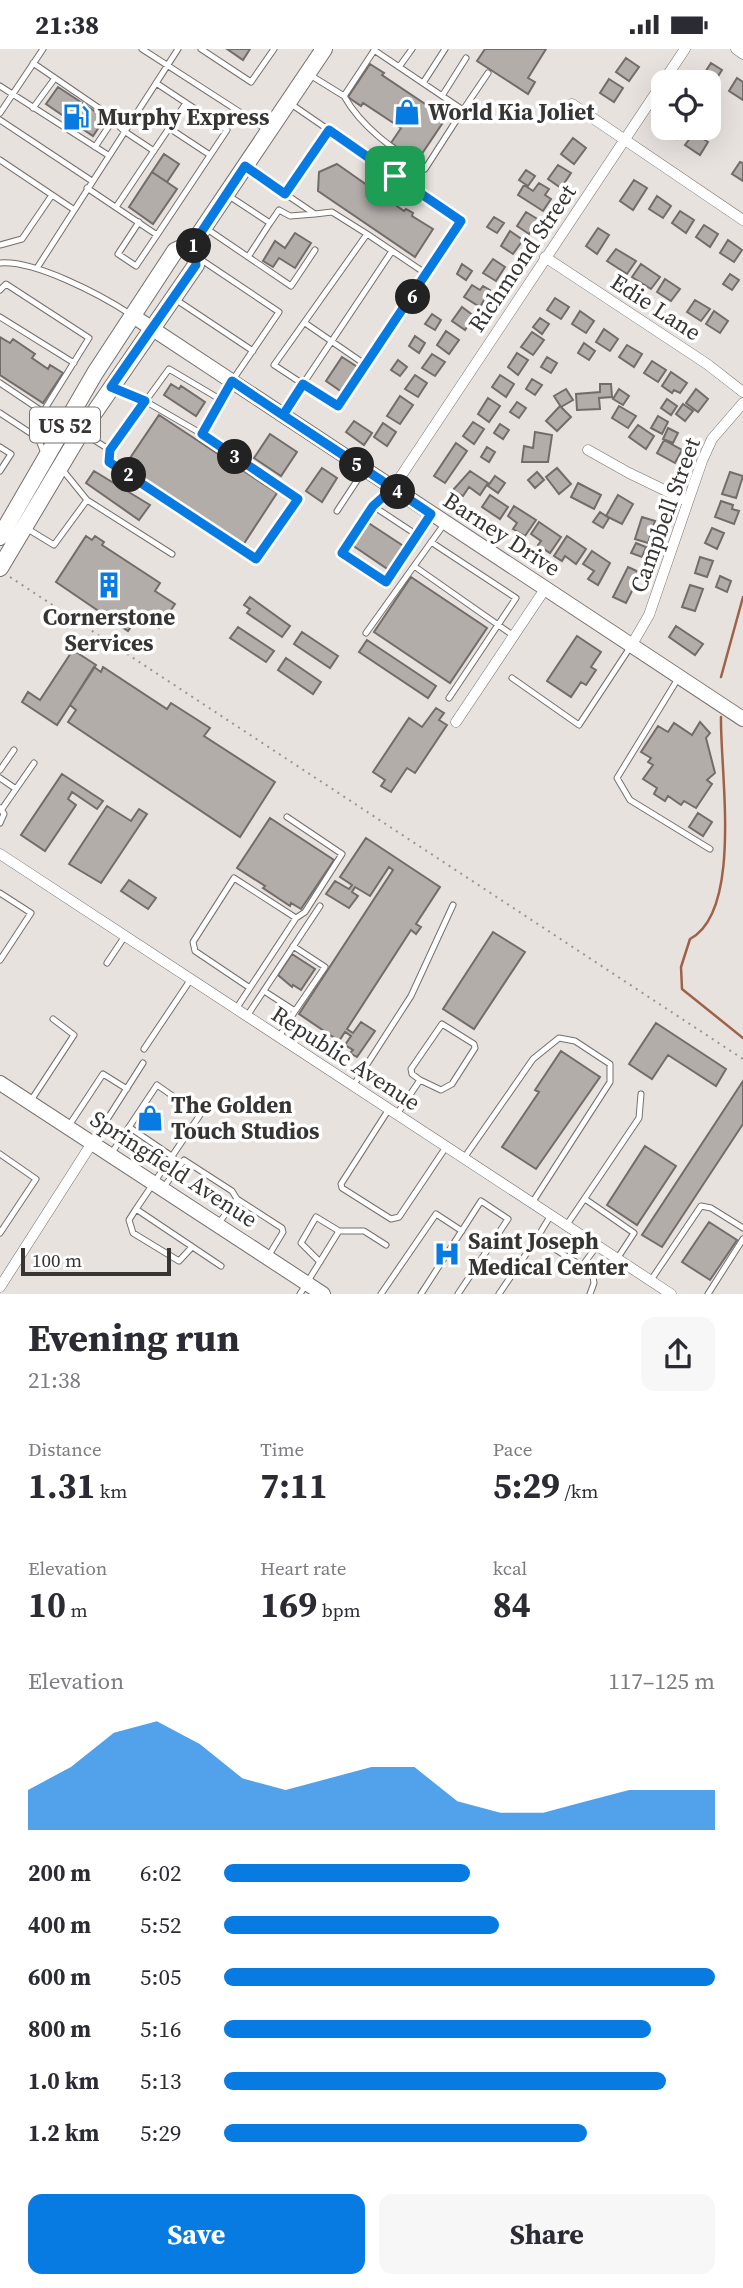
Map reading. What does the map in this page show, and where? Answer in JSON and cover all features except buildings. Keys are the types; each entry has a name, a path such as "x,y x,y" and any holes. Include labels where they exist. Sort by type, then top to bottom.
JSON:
{"main road":[{"name":"US 52","path":"0,537 53,463 81,432 196,265 194,249 204,227 324,49"},
{"name":"US 52","path":"3,571 26,528 53,463 60,433 95,373 175,251 194,249"}],"street":[{"name":"Richmond Street","path":"393,488 685,49"},
{"path":"736,49 743,54"},
{"path":"572,104 743,220"},
{"name":"Edie Lane","path":"545,257 707,364 743,393"},
{"name":"Barney Drive","path":"133,316 743,719"},
{"name":"Campbell Street","path":"631,646 649,615 687,501 712,439 743,403"},
{"path":"588,450 687,501"},
{"path":"456,723 545,589"},
{"name":"Republic Avenue","path":"0,854 671,1294"},
{"name":"Springfield Avenue","path":"0,1083 268,1258 303,1289 323,1294"},
{"path":"0,1287 92,1143"}],"lane":[{"path":"0,113 43,49"},
{"path":"37,268 178,49"},
{"path":"201,49 251,82 274,49"},
{"path":"399,67 412,49"},
{"path":"423,83 445,49"},
{"path":"147,50 269,131"},
{"path":"344,96 375,50 463,110"},
{"path":"442,96 466,58"},
{"path":"33,64 154,151"},
{"path":"308,73 344,96 353,112 392,148 425,169 488,73"},
{"path":"33,108 55,79"},
{"path":"139,222 118,254 136,266 227,130 156,83"},
{"path":"0,86 108,155"},
{"path":"288,102 461,221 428,275 338,406 274,365 368,234"},
{"path":"116,207 186,103"},
{"path":"0,120 92,181"},
{"path":"95,147 113,120"},
{"path":"169,128 210,155"},
{"path":"285,194 329,130"},
{"path":"0,160 73,209"},
{"path":"245,166 315,214"},
{"path":"87,188 157,235"},
{"path":"226,194 270,223"},
{"path":"0,245 22,239 52,195"},
{"path":"248,257 279,211 290,216 332,212 428,275"},
{"path":"204,227 291,286 315,250"},
{"path":"194,249 279,312 232,381 202,434"},
{"path":"283,415 392,251"},
{"path":"0,263 37,268 97,292 133,316"},
{"path":"0,290 6,284 89,338 43,412 0,383"},
{"path":"173,298 253,351"},
{"path":"0,317 74,363"},
{"path":"305,323 366,365"},
{"path":"111,387 145,401 202,434 298,499 256,559 109,462 110,450 145,401 169,369 223,401"},
{"path":"0,413 38,438 53,463 87,500 172,554"},
{"path":"81,432 110,450"},
{"path":"38,438 60,433"},
{"path":"0,447 11,454 0,471"},
{"path":"337,511 364,470"},
{"path":"393,488 373,506 342,553 386,582 431,514"},
{"path":"26,528 54,545 87,500"},
{"path":"373,506 417,535"},
{"path":"366,633 445,523"},
{"path":"431,542 516,598 449,698"},
{"path":"414,566 514,636"},
{"path":"512,678 579,725 631,646"},
{"path":"679,677 617,778 630,800 710,849"},
{"path":"0,770 14,750"},
{"path":"0,823 4,814 1,808 34,763"},
{"path":"0,778 16,789"},
{"path":"236,1009 296,918 305,912 342,854 287,817"},
{"path":"250,988 195,951 192,942 234,878 296,918"},
{"path":"0,893 31,913 0,960"},
{"path":"353,1086 411,996 453,905"},
{"path":"247,1016 320,906"},
{"path":"107,963 125,936"},
{"path":"279,1037 325,967 293,946"},
{"path":"144,1049 191,979"},
{"path":"264,991 295,1011"},
{"path":"30,1102 74,1035 53,1019"},
{"path":"442,1024 474,1044 475,1048 447,1089 442,1090 420,1080 410,1072 411,1069 442,1024"},
{"path":"464,1158 533,1059 559,1038 575,1041 610,1064 610,1082 532,1203"},
{"path":"92,1143 143,1063"},
{"path":"68,1127 103,1074 127,1089"},
{"path":"420,1080 393,1112 341,1185 342,1188 391,1219 399,1217 446,1147"},
{"path":"110,1155 157,1085 200,1115 158,1186"},
{"path":"566,1226 639,1118 641,1094"},
{"path":"129,1127 173,1157"},
{"path":"0,1154 36,1179 0,1233"},
{"path":"192,1247 179,1261 133,1233 129,1220 136,1209 184,1160 282,1228 284,1232 268,1258"},
{"path":"217,1225 237,1199"},
{"path":"586,1199 634,1233 617,1259"},
{"path":"421,1294 481,1201 508,1219 458,1294"},
{"path":"650,1281 701,1206 711,1208 743,1228"},
{"path":"136,1209 220,1266"},
{"path":"381,1294 436,1214 462,1231"},
{"path":"499,1294 551,1215"},
{"path":"320,1262 301,1243 316,1217 339,1231 364,1231 386,1245"},
{"path":"303,1289 339,1231"},
{"path":"537,1238 582,1266 593,1277 590,1294"},
{"path":"718,1294 709,1292 743,1239"},
{"path":"582,1266 597,1246"}],"path":[{"path":"3,571 743,1059"}],"waterway":[{"path":"721,677 743,597"},
{"path":"721,717 725,804 723,871 717,900 707,924 690,939 681,967 682,989 743,1038"}],"place":[{"name":"World Kia Joliet","path":"407,112"},
{"name":"Murphy Express","path":"76,117"},
{"name":"Cornerstone Services","path":"109,585"},
{"name":"The Golden Touch Studios","path":"150,1118"},
{"name":"Saint Joseph Medical Center","path":"447,1254"}],"route":[{"path":"395,176 329,130 285,194 245,166 194,243 196,265 111,387 145,401 110,450 109,462 256,559 298,499 202,434 232,381 364,470 393,488 431,514 386,582 342,553 373,506 393,488 283,415 303,384 338,406 428,275 461,221 395,176"}]}
